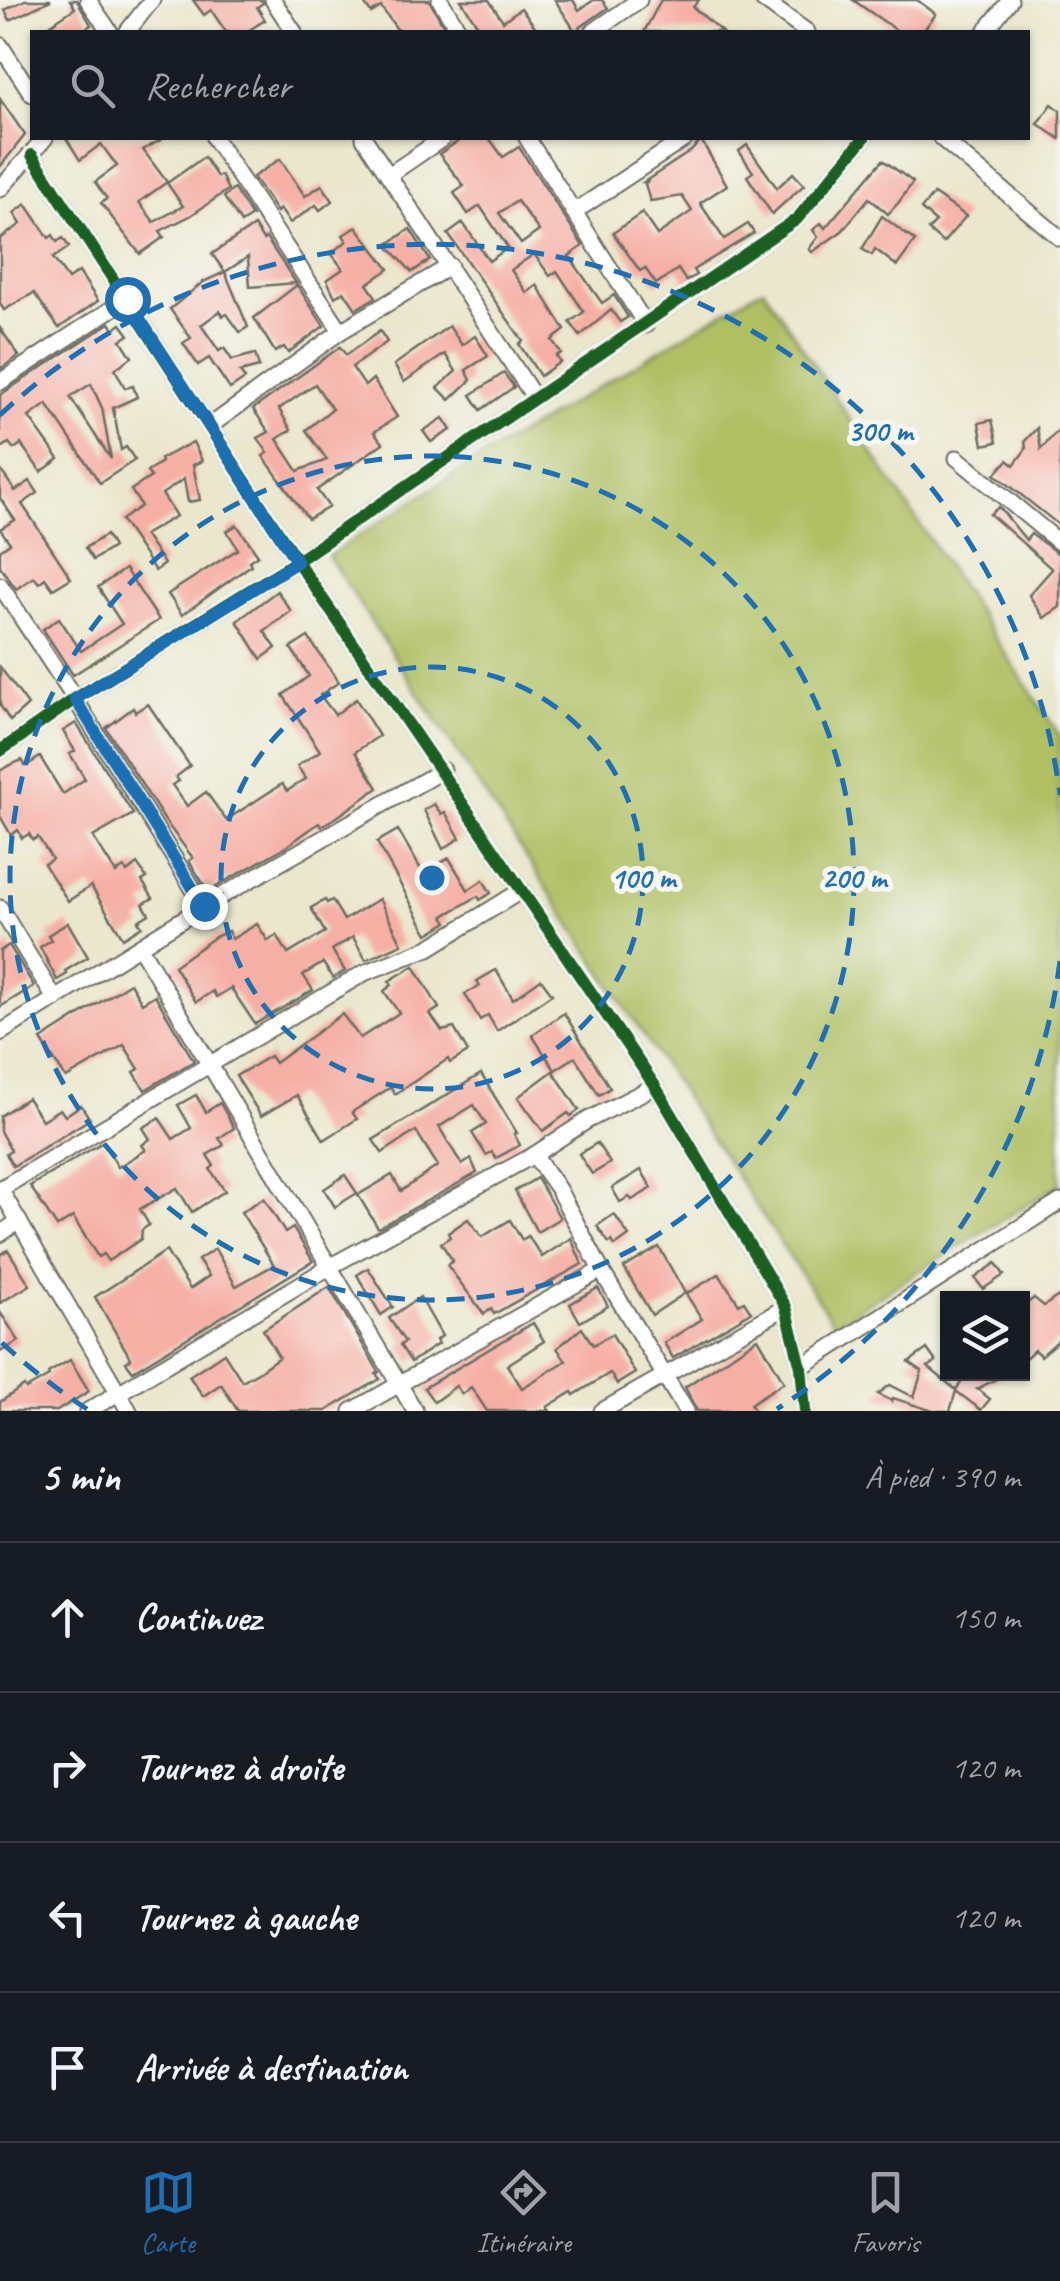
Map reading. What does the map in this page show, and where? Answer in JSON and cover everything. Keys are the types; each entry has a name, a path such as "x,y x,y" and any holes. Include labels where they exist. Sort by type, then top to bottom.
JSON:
{"street":[{"path":"88,0 109,30"},
{"path":"136,28 152,0"},
{"path":"273,0 293,30"},
{"path":"440,0 459,30"},
{"path":"596,30 639,0"},
{"path":"763,0 801,30"},
{"path":"987,30 1010,0"},
{"path":"0,45 30,91"},
{"path":"0,189 44,140"},
{"path":"215,140 341,332"},
{"path":"365,140 534,397"},
{"path":"389,175 440,140"},
{"path":"528,140 646,325"},
{"path":"574,212 683,140"},
{"path":"0,750 297,562 798,219 862,140"},
{"path":"943,140 1060,238"},
{"path":"32,155 297,562 655,1086 786,1307 800,1367 804,1411"},
{"path":"210,426 341,332 450,266"},
{"path":"0,382 127,299"},
{"path":"957,458 1060,543"},
{"path":"0,586 204,906"},
{"path":"0,1033 204,906 442,770"},
{"path":"129,1411 0,1189 364,972 429,948 522,890"},
{"path":"0,908 55,999"},
{"path":"140,947 416,1411"},
{"path":"88,1411 332,1266 655,1086"},
{"path":"534,1155 686,1411"},
{"path":"800,1367 1060,1202"},
{"path":"0,1234 19,1221"},
{"path":"352,1411 601,1270"},
{"path":"602,1411 786,1307"}],"green space":[{"path":"763,288 1060,736 1060,1184 834,1324 328,556 469,465"}],"building":[{"path":"25,0 51,0 10,20 5,10"},
{"path":"70,0 77,0 91,25 83,30 56,30 51,24 75,8"},
{"path":"193,0 262,0 257,7 265,20 249,30 225,30 211,10 204,15"},
{"path":"362,0 429,0 446,30 398,30 381,7 371,13"},
{"path":"461,0 489,0 503,21 521,8 538,30 481,30"},
{"path":"555,0 573,0 579,10 594,0 602,0 608,8 574,30"},
{"path":"661,0 699,0 693,7 720,30 645,30"},
{"path":"853,0 917,0 936,14 924,30 896,30"},
{"path":"0,99 25,135 0,167"},
{"path":"1052,104 1060,110 1060,139 1038,124"},
{"path":"67,140 160,140 143,150 167,182 139,202 154,222 183,206 167,183 204,157 217,177 221,175 228,190 160,231 164,237 140,254 101,203 107,199 95,182 117,166 101,144 80,160"},
{"path":"460,140 490,140 503,157 519,147 583,246 569,256 602,303 614,295 628,317 620,322 611,310 580,336 570,322 584,312 557,271 550,276 534,254 511,270 527,293 537,285 565,330 552,340 561,353 556,356 560,362 540,376 519,344 523,341 448,234 463,223 489,261 508,248 480,206 468,214 454,193 464,186 439,154","holes":["517,201 539,231 521,244 499,213"]},
{"path":"701,140 727,185 700,203 724,239 748,224 754,233 693,270 696,275 686,281 678,269 656,284 645,268 640,271 613,233 642,213 657,235 692,211 682,196 650,201 644,182"},
{"path":"747,145 777,188 793,173 804,185 772,214 747,176 753,172 739,151"},
{"path":"280,159 305,196 322,185 333,201 320,210 316,205 290,223 280,209 277,212 253,177"},
{"path":"883,160 913,182 899,202 888,214 869,198 842,231 812,252 809,249 818,237 813,230 821,223 825,228"},
{"path":"234,189 252,216 241,223 224,197"},
{"path":"934,194 966,216 943,243 928,230 936,222 921,209"},
{"path":"26,204 49,238 53,235 57,242 63,238 69,247 53,258 68,279 79,272 98,301 59,328 34,293 4,310 0,304 0,239 21,224 14,213"},
{"path":"882,216 915,241 897,266 875,249 872,255 862,249"},
{"path":"254,226 296,283 250,287 248,257 225,272 212,254"},
{"path":"357,227 389,269 367,284 376,297 356,309 344,291 335,297 327,280 343,269 331,253 347,241 343,235"},
{"path":"410,229 430,260 412,272 387,245"},
{"path":"225,272 248,327 240,332 220,311 201,325 219,351 224,348 232,360 255,354 259,367 240,372 245,379 230,389 209,358 198,365 183,343 191,338 170,309 203,282"},
{"path":"297,285 324,326 288,353 284,347 275,352 254,318"},
{"path":"110,323 114,329 121,324 129,335 121,340 132,357 115,369 125,388 133,386 137,397 113,408 121,450 126,447 135,460 100,483 47,404 29,417 59,459 41,472 21,444 14,449 9,443 0,449 0,395","holes":["91,384 102,408 111,459 70,397"]},
{"path":"449,326 462,345 475,336 488,356 466,370 471,380 450,400 438,388 456,371 445,354 404,382 394,365"},
{"path":"0,328 19,356 0,369"},
{"path":"380,331 387,342 352,367 365,386 373,379 397,417 374,432 383,443 317,490 329,507 308,519 263,456 268,453 258,438 269,432 253,409 340,347 346,355","holes":["315,384 332,409 306,430 327,460 298,471 277,439 291,430 279,409"]},
{"path":"504,373 514,387 481,410 471,395"},
{"path":"443,418 451,430 431,442 423,431"},
{"path":"992,420 997,442 983,445 979,423"},
{"path":"1037,428 1041,449 1060,428 1060,526 995,474 1008,460 1014,465 1026,449 1025,441"},
{"path":"193,442 202,461 193,465 200,500 188,502 184,479 162,494 176,516 144,535 164,564 155,571 121,520 141,506 131,490 151,477 147,472 160,459"},
{"path":"0,469 15,491 30,481 38,493 22,504 71,578 53,589 45,578 39,583 34,577 16,589 0,566 0,550 10,543 0,529 15,520 0,498"},
{"path":"999,507 1026,540 1031,534 1060,555 1060,607 1044,618 1029,595 1052,569 990,514"},
{"path":"237,525 258,555 249,561 251,565 182,615 168,594 238,549 227,531"},
{"path":"106,535 113,547 93,560 85,548"},
{"path":"125,569 159,620 73,675 43,629 59,618 81,651 122,624 98,587"},
{"path":"277,591 291,611 264,631 276,648 261,659 237,621"},
{"path":"308,637 339,682 320,695 335,715 356,699 379,736 355,752 378,788 337,817 321,826 319,823 208,891 189,861 193,858 106,728 133,708 135,712 148,704 190,766 172,785 187,806 206,792 226,820 282,784 287,791 306,779 297,766 320,751 283,695 309,676 291,648"},
{"path":"0,667 28,705 10,721 0,705"},
{"path":"76,723 133,814 93,837 116,873 124,868 127,872 137,864 147,878 142,881 153,898 143,904 149,914 138,921 142,926 123,938 91,886 68,901 44,864 52,859 38,837 33,840 29,834 22,838 18,830 11,835 0,816 0,771 8,766 22,760 26,766 40,757 63,794 85,779 70,754 75,751 63,731"},
{"path":"434,804 441,814 445,812 460,838 443,849 424,810"},
{"path":"398,830 423,873 449,858 468,890 483,880 491,893 480,900 478,896 444,916 448,922 428,934 377,842"},
{"path":"379,899 402,944 366,960 353,937 332,950 345,971 333,978 323,963 303,975 313,990 255,1024 231,988 216,997 213,991 196,1002 174,966 215,937 228,931 232,939 257,924 268,941 277,935 288,954 325,932 311,908 332,900 344,920"},
{"path":"68,923 88,957 57,980 40,947 51,940 48,935"},
{"path":"9,945 34,986 0,1007 0,951"},
{"path":"414,966 439,1008 430,1014 442,1031 454,1028 468,1052 450,1063 448,1059 395,1094 391,1087 352,1112 357,1119 324,1140 297,1095 261,1116 236,1076 270,1056 275,1063 342,1014 360,1038 399,1013 384,991 392,985 389,981"},
{"path":"496,970 513,999 541,979 552,994 497,1031 488,1015 480,1020 465,994"},
{"path":"130,983 142,1003 155,995 194,1061 145,1090 134,1072 139,1069 124,1045 66,1078 41,1040"},
{"path":"564,1013 610,1088 599,1095 575,1057 555,1070 532,1035"},
{"path":"553,1071 579,1110 543,1131 518,1097"},
{"path":"481,1074 517,1133 514,1134 520,1145 496,1158 492,1152 486,1155 472,1133 486,1124 474,1105 439,1127 462,1165 471,1159 477,1173 378,1228 358,1195 392,1175 401,1191 438,1166 416,1131 382,1153 373,1140"},
{"path":"196,1095 206,1112 220,1103 234,1128 219,1138 224,1145 207,1155 214,1166 210,1169 225,1191 192,1212 177,1188 140,1209 149,1225 142,1230 141,1239 108,1261 103,1254 98,1257 73,1217 57,1227 30,1186 103,1142 118,1167 146,1150 142,1145 150,1139 143,1128 159,1118 173,1139 191,1128 178,1105"},
{"path":"27,1098 42,1120 60,1109 65,1116 81,1105 90,1119 13,1166 6,1154 11,1151 0,1131 0,1116"},
{"path":"597,1143 610,1163 592,1174 579,1154"},
{"path":"641,1170 652,1188 620,1202 612,1188"},
{"path":"345,1175 357,1193 335,1207 324,1189"},
{"path":"537,1178 560,1218 537,1232 515,1191"},
{"path":"264,1198 285,1233 293,1228 313,1261 133,1371 126,1362 131,1359 95,1297 166,1251 190,1289 209,1276 198,1260 215,1249 236,1286 274,1265 241,1212"},
{"path":"614,1214 629,1236 615,1246 597,1226"},
{"path":"468,1219 482,1237 510,1220 522,1240 528,1236 542,1257 571,1238 582,1264 494,1314 491,1309 484,1314 447,1265 453,1261 441,1243"},
{"path":"659,1247 685,1293 652,1315 624,1268"},
{"path":"8,1250 30,1285 0,1303 0,1255"},
{"path":"996,1263 1004,1275 983,1289 975,1278"},
{"path":"368,1268 393,1307 381,1315 357,1275"},
{"path":"719,1274 739,1304 744,1301 751,1312 673,1358 664,1343 702,1319 686,1294"},
{"path":"329,1287 380,1379 326,1411 238,1411 221,1384 203,1396 189,1376 224,1353 242,1381 258,1372 279,1357 263,1330"},
{"path":"598,1288 608,1306 580,1322 570,1304"},
{"path":"1060,1295 1060,1339 1041,1356 1034,1350 1030,1354 1030,1301 1034,1298 1044,1306"},
{"path":"420,1297 442,1336 436,1340 438,1344 411,1362 400,1345 405,1342 389,1318"},
{"path":"0,1312 19,1341 0,1352"},
{"path":"533,1323 544,1341 507,1365 522,1388 566,1361 557,1348 582,1328 593,1345 612,1334 635,1373 617,1384 610,1373 547,1407 550,1411 487,1411 471,1387 462,1394 456,1386 434,1402 424,1388"},
{"path":"758,1338 784,1382 750,1404 755,1411 697,1411 685,1387"},
{"path":"927,1349 936,1362 928,1367 940,1381 956,1390 962,1381 992,1381 977,1389 990,1399 981,1410 956,1391 950,1411 933,1411 878,1394 890,1385 914,1397 922,1371 909,1362"},
{"path":"70,1360 89,1391 57,1411 0,1411 0,1402"}],"cycle path":[{"path":"0,751 75,699 297,561 797,219 862,140"},
{"path":"32,155 297,561 655,1086 786,1307 801,1367 805,1411"}],"route":[{"path":"127,299 297,562 75,699 204,906"}]}
